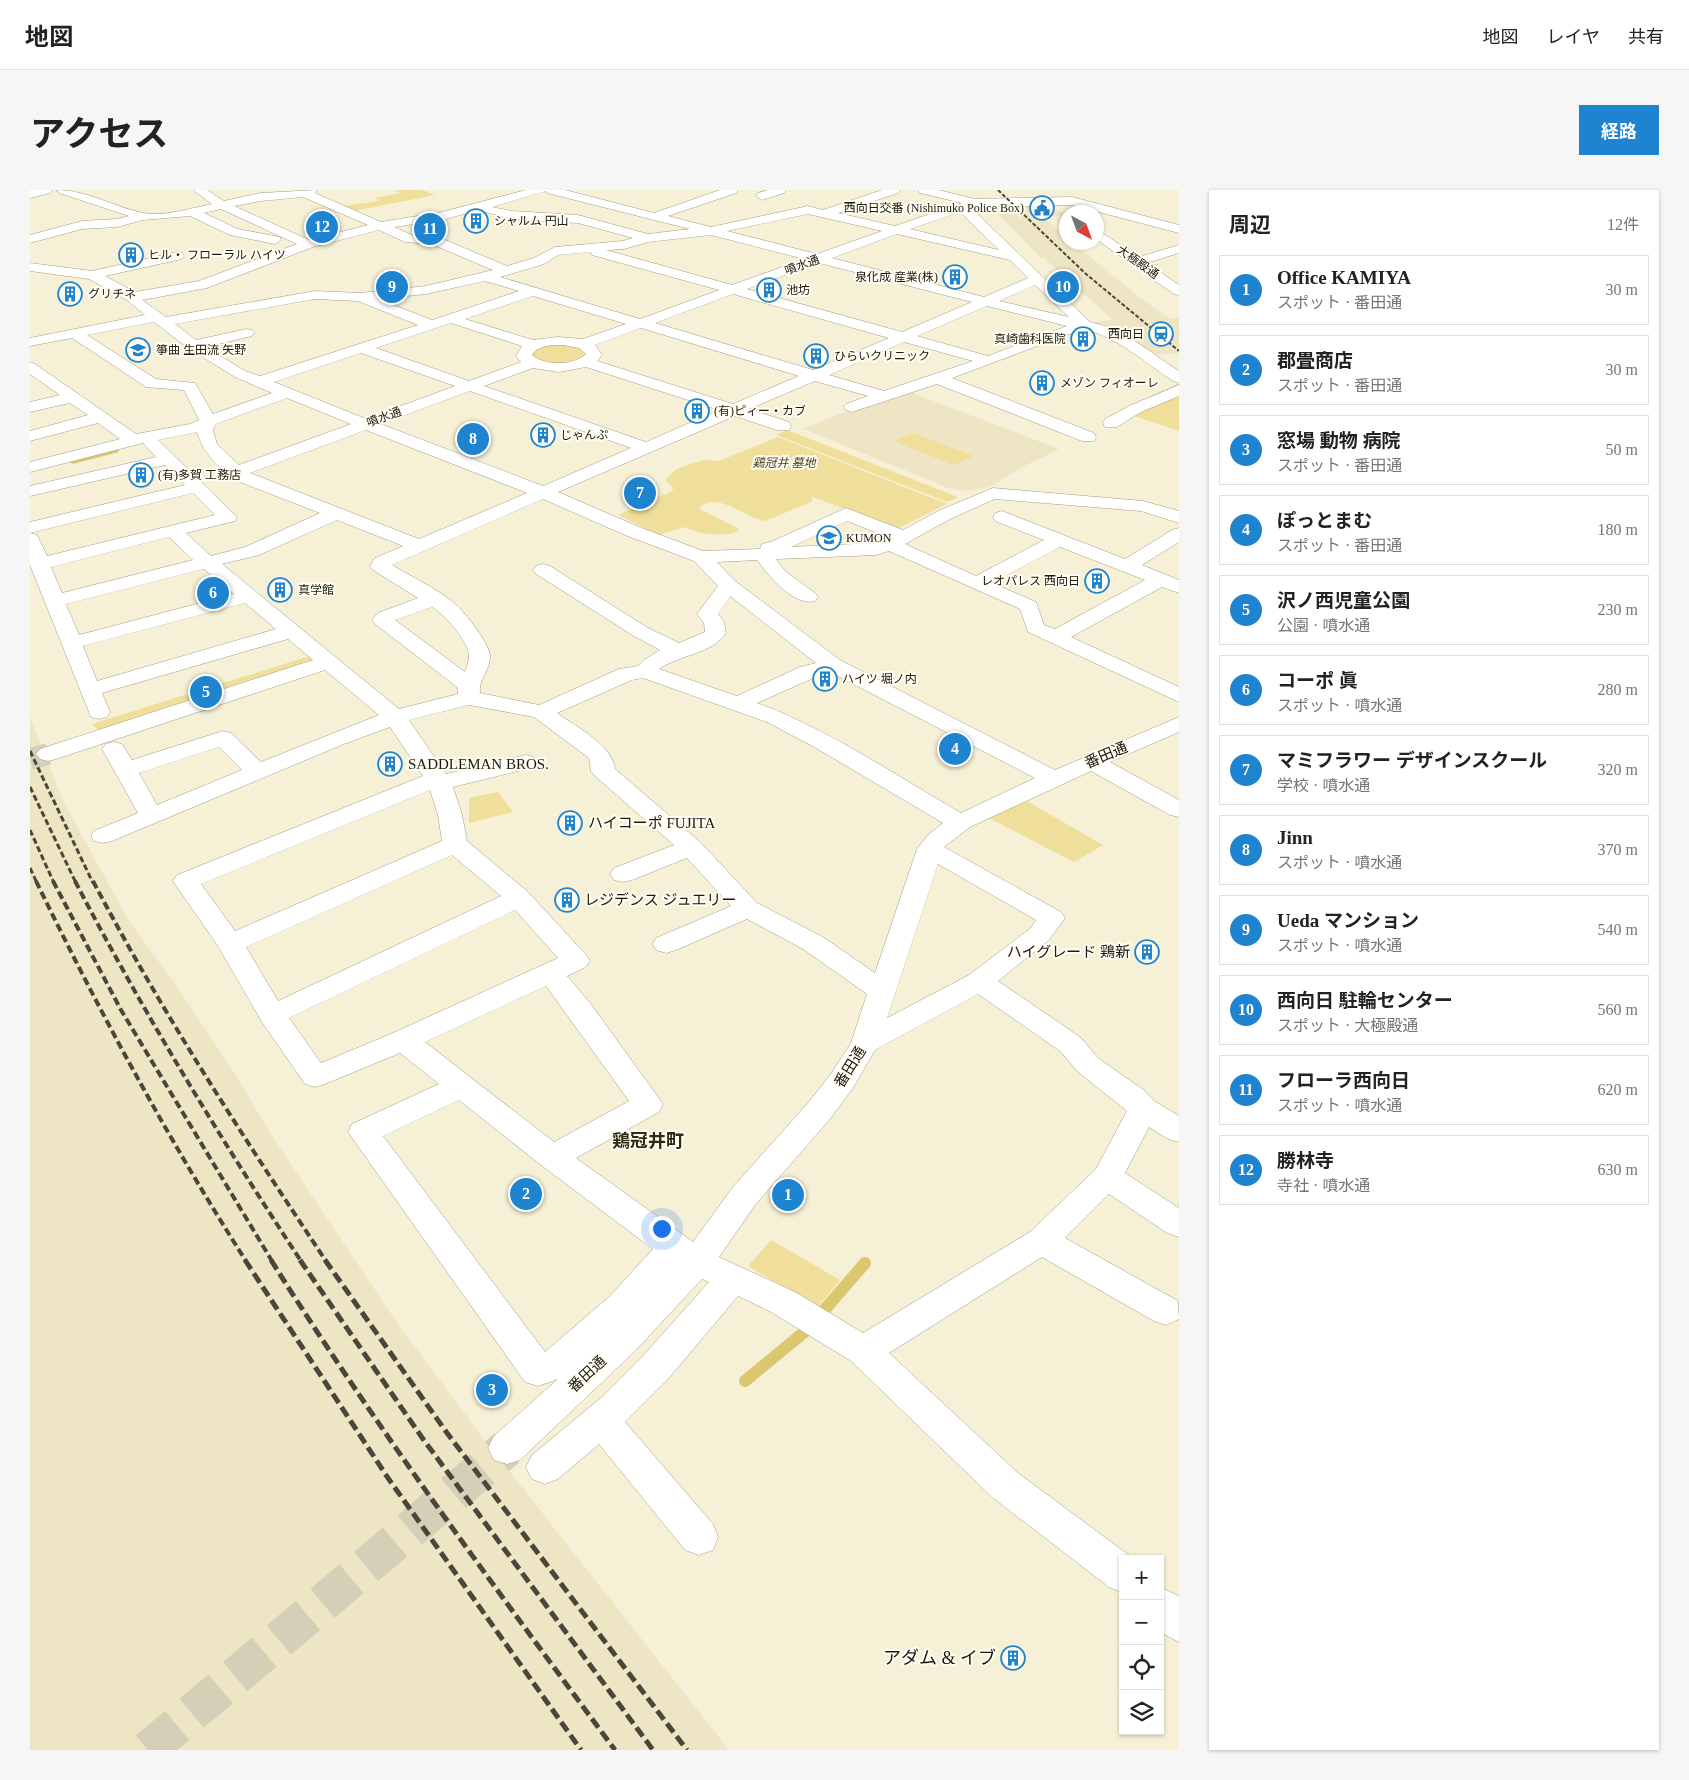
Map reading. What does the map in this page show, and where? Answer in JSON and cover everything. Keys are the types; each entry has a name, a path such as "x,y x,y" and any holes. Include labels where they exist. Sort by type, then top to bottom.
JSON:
{"street":[{"path":"30,192 36,190"},
{"path":"30,192 46,190"},
{"path":"63,190 101,204 144,216"},
{"path":"199,190 221,205 303,242"},
{"path":"133,297 184,289 220,279 303,242 379,226 443,216 474,202 492,203 540,190"},
{"path":"551,190 985,302 1054,319 1084,324 1118,336 1179,378"},
{"path":"619,230 732,190"},
{"path":"762,196 780,190"},
{"path":"826,213 894,190"},
{"path":"924,190 975,204 1014,257 1084,324"},
{"path":"975,204 977,190"},
{"path":"1045,190 1062,205"},
{"path":"30,239 82,225 117,223 144,216 192,212 261,197 308,191 410,239 433,240 506,271"},
{"name":"噴水通","path":"584,344 897,230 975,204 1056,200 1080,202 1179,229"},
{"path":"474,202 512,215 575,218 646,238"},
{"path":"75,210 101,204"},
{"path":"30,342 74,333 307,295 360,297 426,290 485,278 539,261 546,258 550,253 624,245 646,238 711,231 808,210 1014,257"},
{"path":"192,212 240,234 303,242"},
{"path":"37,223 63,229"},
{"name":"大極殿通","path":"1104,239 1178,290"},
{"path":"584,248 989,361"},
{"path":"1138,262 1179,249"},
{"path":"30,267 92,275 177,256"},
{"path":"92,275 133,297 135,302 194,345 240,374 542,492 640,534 701,557 858,551 898,541 974,500 1000,492 1142,506 1179,517"},
{"path":"485,278 883,396"},
{"path":"220,279 239,284"},
{"path":"103,836 257,771 395,717 468,691 480,656 475,642 448,608 380,566 382,562 644,447 1037,279"},
{"path":"258,382 534,291"},
{"path":"265,292 289,299"},
{"path":"360,297 432,325"},
{"path":"452,319 533,345"},
{"path":"852,407 989,361 1084,324"},
{"path":"74,333 152,384 189,386 209,422"},
{"path":"194,345 247,333"},
{"path":"558,341 584,344 594,351 592,359 586,362 553,367 532,362 524,356 527,348 533,345 558,341"},
{"path":"361,348 644,447"},
{"name":"噴水通","path":"236,472 532,362"},
{"path":"586,362 783,426"},
{"path":"30,367 37,379 73,396 101,417 140,438 169,459 228,517 39,564"},
{"path":"937,378 1088,437"},
{"path":"1111,423 1135,409 1179,390"},
{"path":"30,467 140,438 194,428 230,412 287,393"},
{"path":"30,407 73,396"},
{"path":"30,436 101,417"},
{"path":"209,422 205,430 209,445 236,472 334,514 418,545"},
{"path":"30,491 169,459"},
{"path":"30,528 197,487"},
{"path":"54,601 265,546 334,514"},
{"path":"736,557 780,545 846,514 977,584 1029,606 1035,628 1179,695"},
{"path":"1002,517 1170,583"},
{"path":"173,531 207,562 395,717 438,781 450,815 456,844 519,898 576,961 403,1040 315,1077 272,1015 230,944 186,881 438,781 526,762"},
{"path":"1126,567 1179,534"},
{"path":"30,539 70,644 99,712"},
{"path":"977,584 1059,540"},
{"path":"763,555 778,576 808,597"},
{"path":"701,557 728,585 832,665 1053,778"},
{"path":"543,570 641,632 678,651"},
{"path":"1056,637 1170,583"},
{"path":"645,671 649,666 678,651 707,640 716,633 714,622 707,614 728,585"},
{"path":"70,644 249,596"},
{"path":"434,599 382,620 468,691 541,712 599,754 602,760 603,771 691,847 748,909 813,943 882,990"},
{"path":"455,616 484,633"},
{"path":"90,690 292,631"},
{"path":"48,754 329,662"},
{"path":"740,703 808,672 832,665"},
{"path":"541,712 627,674 645,671 740,703 775,717 824,743 961,823"},
{"name":"番田通","path":"507,1448 623,1341 686,1255 744,1196 842,1082 866,1043 930,849 937,838 961,823 1053,778 1179,724"},
{"path":"126,770 223,738 257,771"},
{"path":"114,749 151,815"},
{"path":"1092,762 1179,810"},
{"path":"230,944 456,844"},
{"path":"623,874 691,847"},
{"path":"866,1043 979,981 1040,934 1052,918 930,849"},
{"path":"272,1015 519,898"},
{"path":"666,944 748,909"},
{"path":"551,974 580,1010 648,1104 552,1157"},
{"path":"979,981 1070,1044 1088,1064 1134,1099 1143,1109 1179,1131"},
{"path":"403,1040 552,1157 686,1255 732,1279 783,1302 863,1352 1005,1486 1119,1571"},
{"path":"462,1086 363,1132 538,1371 557,1363 686,1255"},
{"path":"863,1352 1042,1240 1107,1177 1143,1109"},
{"path":"1107,1177 1179,1224"},
{"path":"1042,1240 1166,1311"},
{"path":"545,1467 601,1420 655,1368 732,1279"},
{"path":"601,1420 699,1537"},
{"path":"1164,1609 1179,1622"}],"shaded area":[{"path":"1030,204 1038,212 1059,211 1059,216 1043,217 1059,231 1059,250 1082,250 1139,297 1169,318 1179,318 1179,353 1151,355 1116,332 1093,322 1113,320 1043,257 1041,258 989,205"},
{"path":"907,391 1059,449 1022,467 990,487 964,491 948,488 804,429 849,410"},
{"path":"30,717 64,803 129,921 178,988 240,1082 272,1136 395,1320 480,1434 729,1750 30,1750"}],"green space":[{"path":"395,190 422,190 435,195 354,211 343,206 379,201 375,198 400,193"},
{"path":"569,343 588,351 584,359 559,364 533,360 529,352 535,347"},
{"path":"1179,394 1179,431 1134,416"},
{"path":"787,430 958,497 947,502 776,435"},
{"path":"913,433 974,456 953,465 893,441"},
{"name":"鶏冠井 墓地","path":"778,437 947,504 897,529 811,496 813,499 811,502 765,521 716,502 700,507 701,510 739,529 731,534 703,533 684,527 659,535 618,515 670,492 674,488 666,482 666,479 675,470 705,460 719,461"},
{"path":"313,655 319,661 98,730 92,724"},
{"path":"498,792 513,812 469,823 469,798"},
{"path":"1023,799 1103,845 1074,862 989,818"},
{"path":"771,1240 840,1280 818,1307 748,1266"}],"waterway":[{"path":"73,461 116,450"},
{"path":"745,1381 808,1329 865,1263"}],"tunnel":[{"path":"30,759 48,754"},
{"path":"148,1750 507,1448"}],"railway":[{"path":"998,190 1086,274 1179,351"},
{"path":"30,751 93,883"},
{"path":"30,787 75,882"},
{"path":"30,830 54,882"},
{"path":"30,868 37,883"},
{"path":"36,881 84,978 135,1074 189,1168 246,1261"},
{"path":"93,881 175,1027 234,1122 326,1261"},
{"path":"54,882 121,1010 272,1261"},
{"path":"75,882 183,1074 301,1261"},
{"path":"245,1260 388,1478 581,1750"},
{"path":"271,1260 395,1447 615,1750"},
{"path":"300,1260 423,1439 653,1750"},
{"path":"325,1260 447,1433 687,1750"}],"place":[{"name":"西向日交番 (Nishimuko Police Box)","path":"1042,208"},
{"name":"シャルム 円山","path":"476,221"},
{"name":"勝林寺","path":"322,227"},
{"name":"フローラ西向日","path":"430,229"},
{"name":"ヒル・ フローラル ハイツ","path":"131,255"},
{"name":"泉化成 産業(株)","path":"955,277"},
{"name":"Ueda マンション","path":"392,287"},
{"name":"西向日 駐輪センター","path":"1063,287"},
{"name":"池坊","path":"769,290"},
{"name":"グリチネ","path":"70,294"},
{"name":"西向日","path":"1161,334"},
{"name":"真崎歯科医院","path":"1083,339"},
{"name":"箏曲 生田流 矢野","path":"138,350"},
{"name":"ひらいクリニック","path":"816,356"},
{"name":"メゾン フィオーレ","path":"1042,383"},
{"name":"(有)ピィー・カブ","path":"697,411"},
{"name":"じゃんぷ","path":"543,435"},
{"name":"Jinn","path":"473,439"},
{"name":"(有)多賀 工務店","path":"141,475"},
{"name":"マミフラワー デザインスクール","path":"640,493"},
{"name":"KUMON","path":"829,538"},
{"name":"レオパレス 西向日","path":"1097,581"},
{"name":"真学館","path":"280,590"},
{"name":"コーポ 眞","path":"213,593"},
{"name":"ハイツ 堀ノ内","path":"825,679"},
{"name":"沢ノ西児童公園","path":"206,692"},
{"name":"ぽっとまむ","path":"955,749"},
{"name":"SADDLEMAN BROS.","path":"390,764"},
{"name":"ハイコーポ FUJITA","path":"570,823"},
{"name":"レジデンス ジュエリー","path":"567,900"},
{"name":"ハイグレード 鶏新","path":"1147,952"},
{"name":"郡畳商店","path":"526,1194"},
{"name":"Office KAMIYA","path":"788,1195"},
{"name":"窓場 動物 病院","path":"492,1390"},
{"name":"アダム & イブ","path":"1013,1658"}],"district":[{"name":"鶏冠井町","path":"648,1141"}]}
